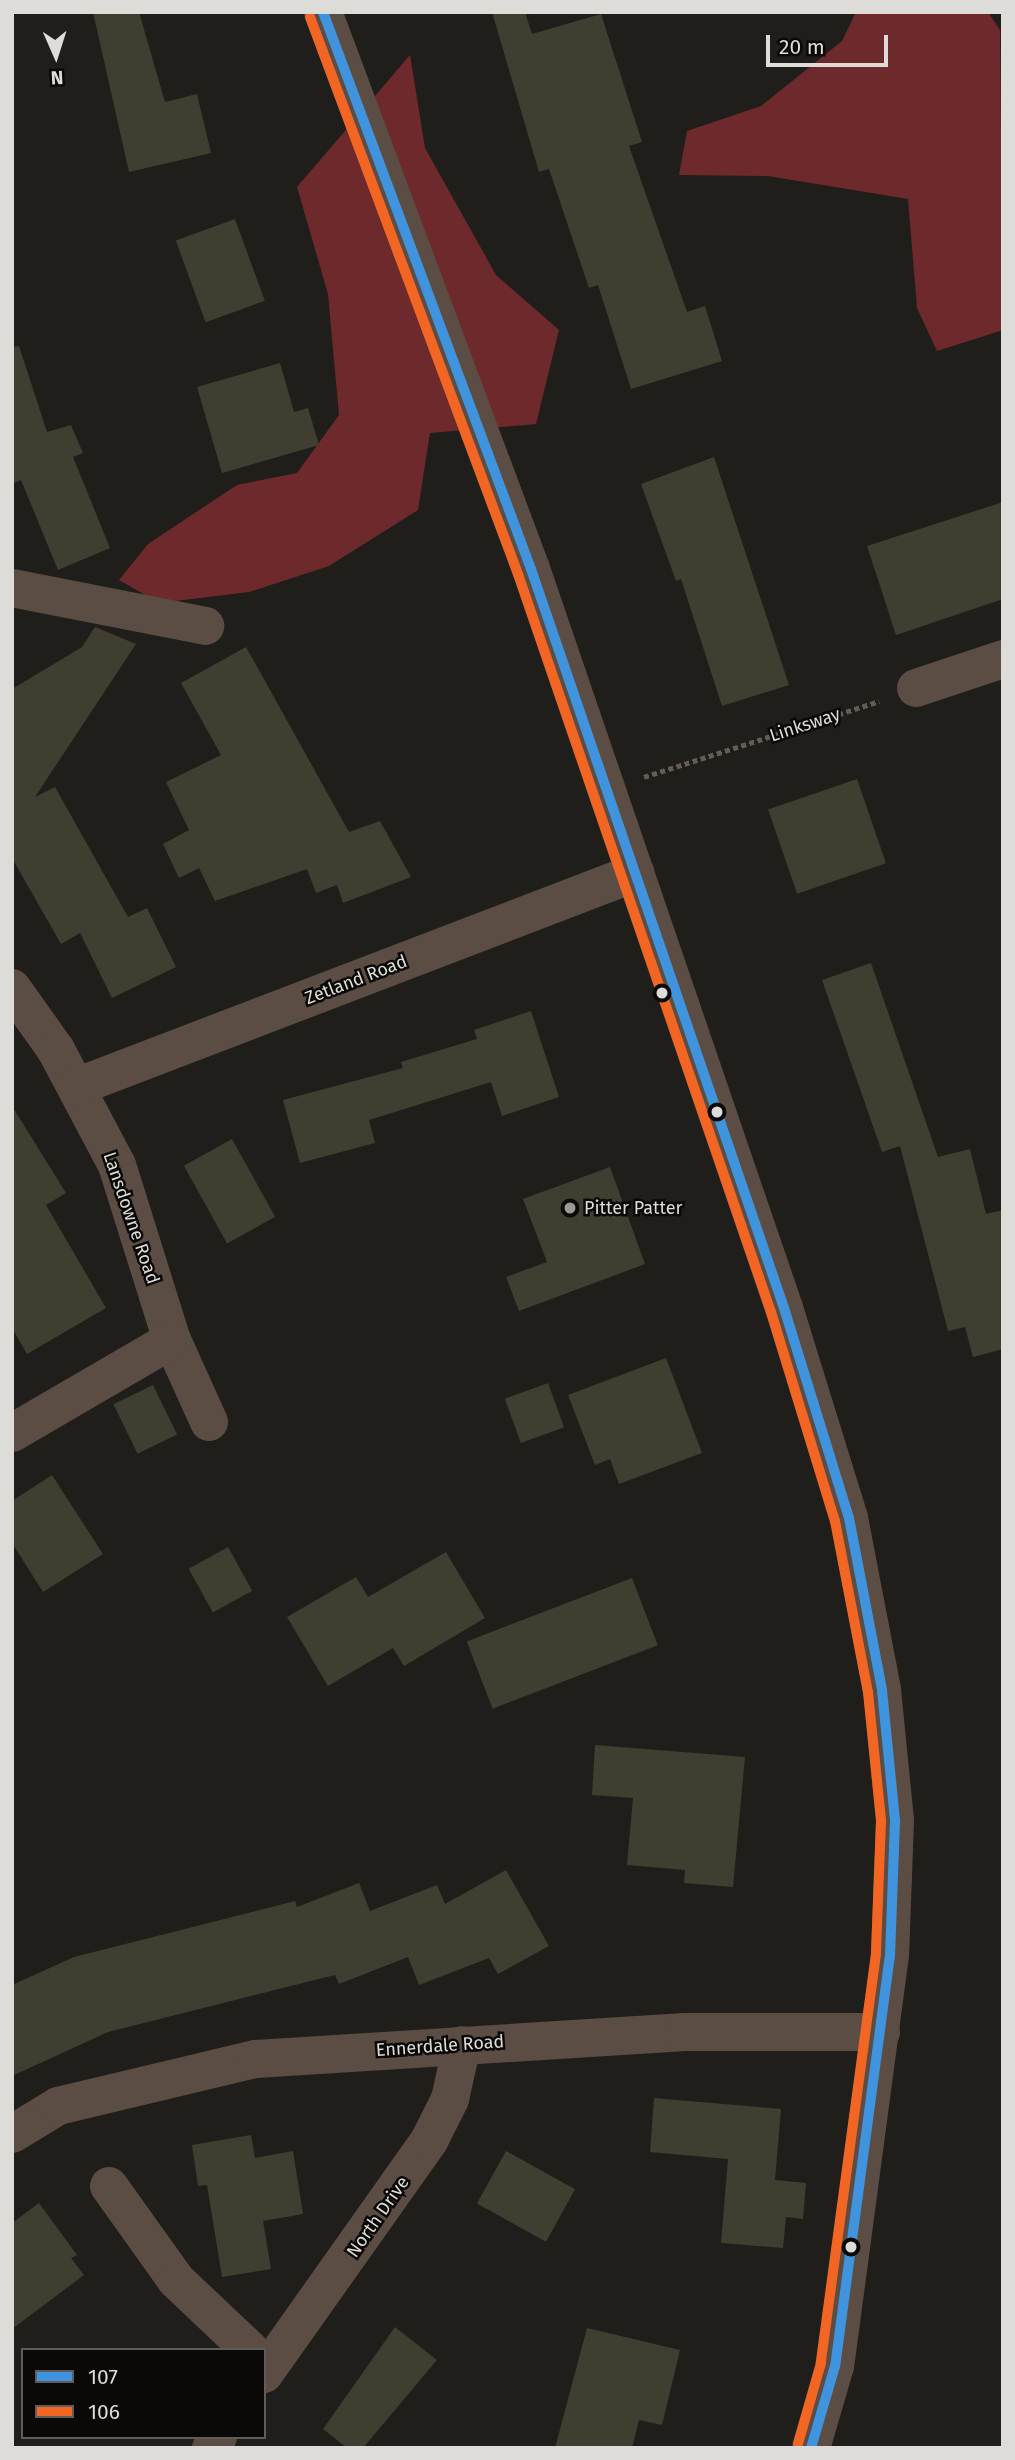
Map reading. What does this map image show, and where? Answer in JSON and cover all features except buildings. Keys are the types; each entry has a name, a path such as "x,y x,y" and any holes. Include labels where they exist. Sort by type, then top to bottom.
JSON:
{"street":[{"path":"323,12 607,789 849,1518 882,1690 895,1821 881,2032 835,2366 811,2448"},
{"path":"12,588 205,626"},
{"path":"916,688 1003,659"},
{"name":"Zetland Road","path":"76,1087 635,873"},
{"name":"Lansdowne Road","path":"12,988 76,1087 117,1165 173,1340 209,1422"},
{"path":"12,1433 173,1340"},
{"name":"Ennerdale Road","path":"12,2134 58,2106 256,2059 685,2032 881,2032"},
{"name":"North Drive","path":"266,2358 429,2141 450,2099 462,2045"},
{"path":"109,2186 176,2280 246,2348"}],"path":[{"name":"Linksway","path":"607,789 916,688"}],"shaded area":[{"path":"856,12 988,12 1000,30 1003,330 937,351 917,308 908,199 768,176 679,175 687,131 761,106 842,41"},
{"path":"410,55 425,148 496,275 559,330 536,424 430,433 418,510 329,566 249,592 159,603 119,580 148,544 237,485 297,473 339,415 328,294 297,187"}],"transit line":[{"name":"107","path":"323,12 531,569 784,1308 849,1518 882,1690 895,1821 890,1955 835,2366 811,2448"},
{"name":"106","path":"310,17 518,574 771,1312 835,1521 868,1692 881,1821 876,1954 821,2363 798,2444"}],"place":[{"name":"Pitter Patter","path":"570,1208"}]}
